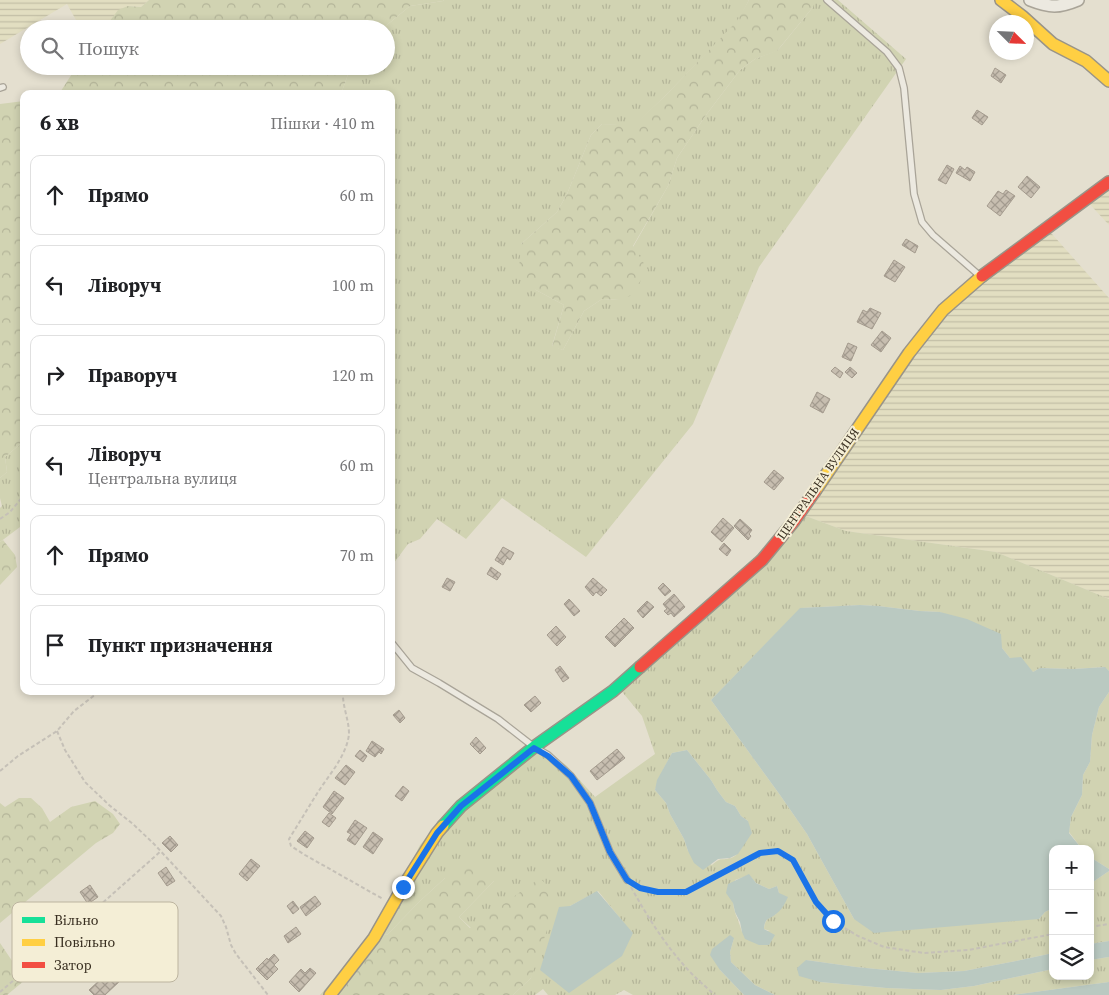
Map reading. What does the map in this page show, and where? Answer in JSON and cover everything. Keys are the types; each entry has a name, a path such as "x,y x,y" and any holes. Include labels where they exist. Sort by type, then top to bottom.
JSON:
{"main road":[{"path":"1001,0 1018,6 1053,44 1086,61 1109,81"},
{"name":"ЦЕНТРАЛЬНА ВУЛИЦЯ","path":"330,995 374,938 437,833 461,806 534,748 614,691 762,560 794,521 909,353 943,310 980,277 1109,182"}],"street":[{"path":"1030,0 1055,7 1078,0"}],"lane":[{"path":"827,0 887,52 900,68 904,88 914,194 922,222 933,236 980,277"},
{"path":"395,647 412,668 439,682 498,719 534,748 548,756 571,776 590,803 610,852 627,880"}],"path":[{"path":"0,519 10,512 20,499"},
{"path":"0,771 18,756 57,731 74,711 95,695"},
{"path":"344,695 348,720 346,747 289,839 291,846 393,905"},
{"path":"57,731 65,750 85,782 140,831 221,916 236,954 268,995"},
{"path":"627,880 640,888 658,892 686,892 760,853 778,851 793,860 816,902 833,921 858,936 884,947 924,953 968,950 1049,935"},
{"path":"104,902 161,852"},
{"path":"627,880 645,913 666,944 692,975 715,995"},
{"path":"1094,926 1109,924"},
{"path":"0,992 12,982"}],"shaded area":[{"path":"0,0 149,0 141,7 128,6 113,20 76,20 67,4 40,20 20,20 20,32 0,44"},
{"path":"1109,179 1109,225 1084,198"},
{"path":"1044,225 1109,298 1109,599 996,552 846,531 795,512 935,310"},
{"path":"860,605 940,612 967,619 1001,634 1002,648 1010,658 1021,657 1033,672 1040,668 1073,669 1105,667 1109,671 1109,692 1099,707 1092,735 1090,762 1083,775 1082,795 1071,817 1069,833 1079,845 1049,845 1049,910 1039,919 874,933 854,919 807,834 711,700 800,608"},
{"path":"687,750 726,802 735,806 741,816 748,821 752,833 738,854 730,858 718,859 703,870 694,863 666,803 655,790 657,780 672,753"},
{"path":"1094,860 1109,869 1109,871 1094,881"},
{"path":"749,874 756,883 769,889 777,886 779,893 788,897 780,911 765,922 764,929 775,935 769,945 759,945 745,939 733,903 726,893 728,884"},
{"path":"597,891 633,933 622,956 569,993 540,970 559,907 570,906"},
{"path":"730,935 734,938 730,952 731,962 755,985 775,995 744,995 720,970 710,955 712,949"},
{"path":"1109,941 1109,957 1094,959 1094,943"},
{"path":"1049,954 1049,970 974,986 941,990 886,988 820,982 799,976 797,968 806,960 918,973 964,971"},
{"path":"1109,982 1109,995 1013,995"}],"green space":[{"path":"149,0 444,0 410,6 393,20 111,20 118,10 128,6 141,7"},
{"path":"749,0 738,21 634,126 602,124 591,135 567,194 557,212 521,244 536,290 564,305 552,346 563,350 584,311 602,299 619,300 633,247 668,186 677,158 706,115 740,70 755,59 778,50 813,7 813,0 838,0 906,59 759,267 693,424 586,557 502,498 466,539 437,519 420,539 408,544 395,562 395,90 342,90 348,75 395,75 395,20 393,20 410,6 443,1"},
{"path":"749,0 813,0 813,7 777,51 755,59 740,70 677,158 668,186 633,246 648,270 630,296 619,300 602,299 584,311 563,350 552,347 564,305 536,290 519,270 521,244 557,212 567,194 591,135 602,124 634,125 665,96 737,21"},
{"path":"71,75 348,75 342,90 62,90"},
{"path":"20,102 20,444 5,457 7,472 0,478 0,104"},
{"path":"20,444 20,527 0,542 0,508 2,506 0,478 7,472 5,457"},
{"path":"795,512 846,531 996,552 1109,599 1109,671 1104,667 1073,669 1040,668 1033,672 1010,658 1002,648 940,612 860,605 801,608 711,700 807,834 854,919 1039,919 1049,910 1049,954 964,971 918,973 806,960 820,982 886,988 941,990 974,986 1049,970 1049,980 1094,980 1094,959 1109,957 1109,982 1013,995 775,995 755,985 731,962 730,952 734,938 720,970 744,995 633,995 624,990 615,995 548,995 543,989 535,995 513,995 531,978 540,879 471,928 459,917 494,881 445,878 387,935 377,930 420,845 452,806 534,740 567,766 595,797 655,754 642,716 614,682 766,547","holes":["687,750 726,802 735,806 741,816 748,821 744,842 739,852 731,858 720,860 712,865 688,851 666,803 655,790 672,753","749,875 756,883 769,889 777,886 779,893 776,914 767,919 764,926 764,929 770,931 742,932 733,906 733,894 735,880","598,891 632,933 570,906"]},
{"path":"3,540 15,555 17,567 0,585 0,542"},
{"path":"1109,692 1109,869 1094,860 1094,845 1079,845 1069,832 1071,817 1082,795 1083,775 1090,762 1092,735 1099,707"},
{"path":"19,798 31,798 42,808 50,822 71,807 95,801 113,814 120,824 113,833 96,843 25,902 12,902 12,913 0,923 0,803 5,807"},
{"path":"474,862 488,873 494,881 459,917 470,928 540,878 554,893 548,927 531,978 513,995 320,995 377,930 387,935 445,878"},
{"path":"1109,871 1109,941 1094,943 1094,890 1094,881"},
{"path":"0,943 12,961 12,982 23,982 7,995 0,995"}],"building":[{"path":"995,68 1006,75 1001,83 991,76"},
{"path":"977,110 988,117 982,125 972,118"},
{"path":"947,165 954,169 946,184 938,180"},
{"path":"960,166 965,170 967,167 975,172 970,181 956,173"},
{"path":"1027,176 1040,187 1031,198 1018,187"},
{"path":"1006,190 1015,196 1000,216 987,206 998,191 1003,194"},
{"path":"906,239 918,246 915,253 902,245"},
{"path":"894,260 905,267 895,282 884,276"},
{"path":"870,308 881,313 872,329 857,322 863,310 867,312"},
{"path":"882,331 891,338 881,352 871,345"},
{"path":"848,343 857,347 851,361 842,357"},
{"path":"835,367 843,373 840,378 831,371"},
{"path":"850,367 857,373 852,378 845,372"},
{"path":"817,392 830,399 823,413 810,406"},
{"path":"774,470 784,478 774,490 764,482"},
{"path":"723,518 734,528 722,542 711,532"},
{"path":"740,519 752,530 748,540 734,526"},
{"path":"724,543 731,550 727,556 719,549"},
{"path":"503,547 514,553 510,560 507,558 503,565 495,560"},
{"path":"491,567 501,574 497,580 487,574"},
{"path":"447,578 455,582 450,591 442,587"},
{"path":"593,578 607,590 601,596 596,592 593,596 585,587"},
{"path":"663,583 671,591 665,596 658,588"},
{"path":"674,594 685,607 674,617 671,613 668,615 664,611 667,609 663,604"},
{"path":"569,599 580,611 574,616 564,604"},
{"path":"647,601 654,607 643,618 637,611"},
{"path":"624,618 634,628 615,647 605,637"},
{"path":"556,626 566,637 557,646 547,635"},
{"path":"560,666 569,678 563,682 555,670"},
{"path":"535,696 541,703 531,712 524,705"},
{"path":"399,710 405,718 400,723 393,715"},
{"path":"476,737 486,748 480,754 470,744"},
{"path":"372,741 384,749 381,754 379,752 375,757 366,751"},
{"path":"617,749 625,758 597,780 590,771"},
{"path":"360,750 367,756 363,762 355,756"},
{"path":"346,765 355,772 345,785 335,778"},
{"path":"403,786 409,791 402,801 395,796"},
{"path":"334,791 344,798 332,814 323,807"},
{"path":"329,813 336,818 329,827 322,822"},
{"path":"355,820 367,828 355,845 347,840 351,834 347,832"},
{"path":"305,831 314,838 307,848 297,841"},
{"path":"373,832 383,839 373,854 363,847"},
{"path":"170,836 178,845 171,852 162,843"},
{"path":"251,859 260,866 247,881 239,874"},
{"path":"166,867 175,881 167,886 158,873"},
{"path":"90,885 98,897 91,902 87,902 80,892"},
{"path":"315,896 321,904 306,916 300,907"},
{"path":"293,901 299,909 293,914 287,906"},
{"path":"296,927 301,934 288,943 284,936"},
{"path":"274,954 279,960 274,965 278,969 267,980 256,969"},
{"path":"310,968 316,973 299,992 289,982 301,969 305,973"},
{"path":"98,982 119,982 105,995 94,995 89,990"}],"traffic: fast":[{"path":"443,826 461,806 534,747 613,691 640,667"}],"traffic: slow":[{"path":"1001,0 1053,44 1086,61 1109,81"},
{"path":"815,491 909,353 943,310 982,276"},
{"path":"330,995 374,938 403,887 443,826"}],"traffic: jam":[{"path":"982,276 1109,182"},
{"path":"640,667 762,560 794,521 815,491"}],"route":[{"path":"403,887 437,833 461,806 534,748 548,756 571,776 590,803 610,852 627,880 640,888 658,892 686,892 760,853 778,851 793,860 816,902 833,921"}]}
